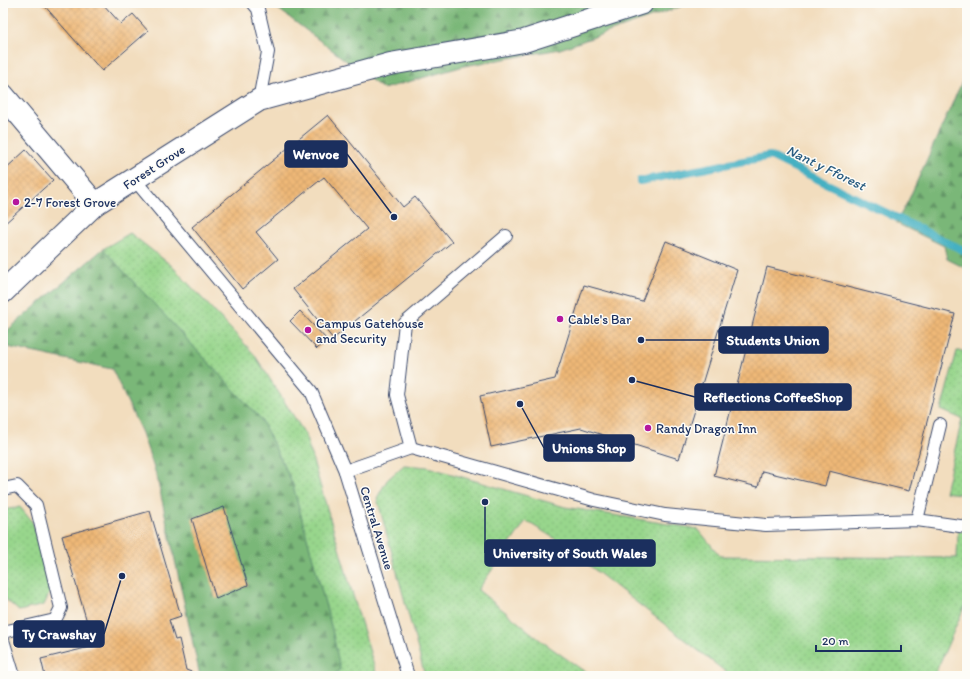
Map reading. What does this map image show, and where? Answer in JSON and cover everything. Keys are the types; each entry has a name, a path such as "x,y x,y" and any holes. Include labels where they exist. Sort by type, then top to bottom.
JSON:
{"street":[{"name":"Forest Grove","path":"3,292 95,204 259,100 390,64 524,41 642,3"},
{"path":"3,95 95,204"}],"lane":[{"path":"253,3 258,9 268,52 259,100"},
{"name":"Central Avenue","path":"134,179 311,390 345,471 408,676"},
{"path":"411,448 397,395 405,323 506,236"},
{"path":"918,520 940,425"},
{"path":"345,471 411,448 594,500 665,514 766,525 918,520 967,527"},
{"path":"3,489 17,486 36,506 61,608 55,620 3,632"},
{"path":"3,640 14,676"}],"green space":[{"path":"274,3 691,3 560,49 464,66 383,89 277,8"},
{"path":"967,71 967,269 947,259 944,246 896,223 908,201"},
{"path":"130,233 172,266 254,354 305,434 377,676 334,676 340,669 103,249"},
{"path":"103,249 261,419 292,482 332,629 340,669 334,676 200,676 157,477 142,433 112,369 3,346 3,334"},
{"path":"957,351 967,351 967,495 945,492 962,419 941,410"},
{"path":"404,465 428,467 565,507 698,529 720,556 957,558 958,531 967,532 967,601 934,676 731,676 554,538 526,521 478,590 540,640 591,676 425,676 377,498 387,480"},
{"path":"20,507 33,523 51,590 44,605 19,611 3,597 3,510"}],"building":[{"path":"42,3 102,3 121,24 133,14 148,31 102,71"},
{"path":"328,115 403,207 415,197 452,242 333,339 293,289 367,229 324,177 256,232 278,259 242,289 192,227"},
{"name":"2-7 Forest Grove","path":"26,150 53,180 3,225 3,171"},
{"path":"666,241 737,270 679,459 581,428 491,447 480,396 555,379 584,285 642,301"},
{"path":"767,267 955,314 909,491 829,471 825,486 762,471 758,487 714,476"},
{"name":"Campus Gatehouse and Security","path":"300,311 327,340 317,349 290,321"},
{"path":"224,507 248,585 216,599 192,519"},
{"path":"150,511 181,616 169,620 175,640 179,639 186,670 202,676 45,676 41,659 94,646 62,536"}],"waterway":[{"name":"Nant y Fforest","path":"640,181 770,156 967,252"}],"place":[{"name":"2-7 Forest Grove","path":"16,202"},
{"name":"Wenvoe","path":"394,217"},
{"name":"Cable's Bar","path":"560,319"},
{"name":"Campus Gatehouse and Security","path":"308,330"},
{"name":"Students Union","path":"641,340"},
{"name":"Reflections CoffeeShop","path":"632,380"},
{"name":"Unions Shop","path":"520,404"},
{"name":"Randy Dragon Inn","path":"648,428"},
{"name":"University of South Wales","path":"485,502"},
{"name":"Ty Crawshay","path":"122,576"}]}
